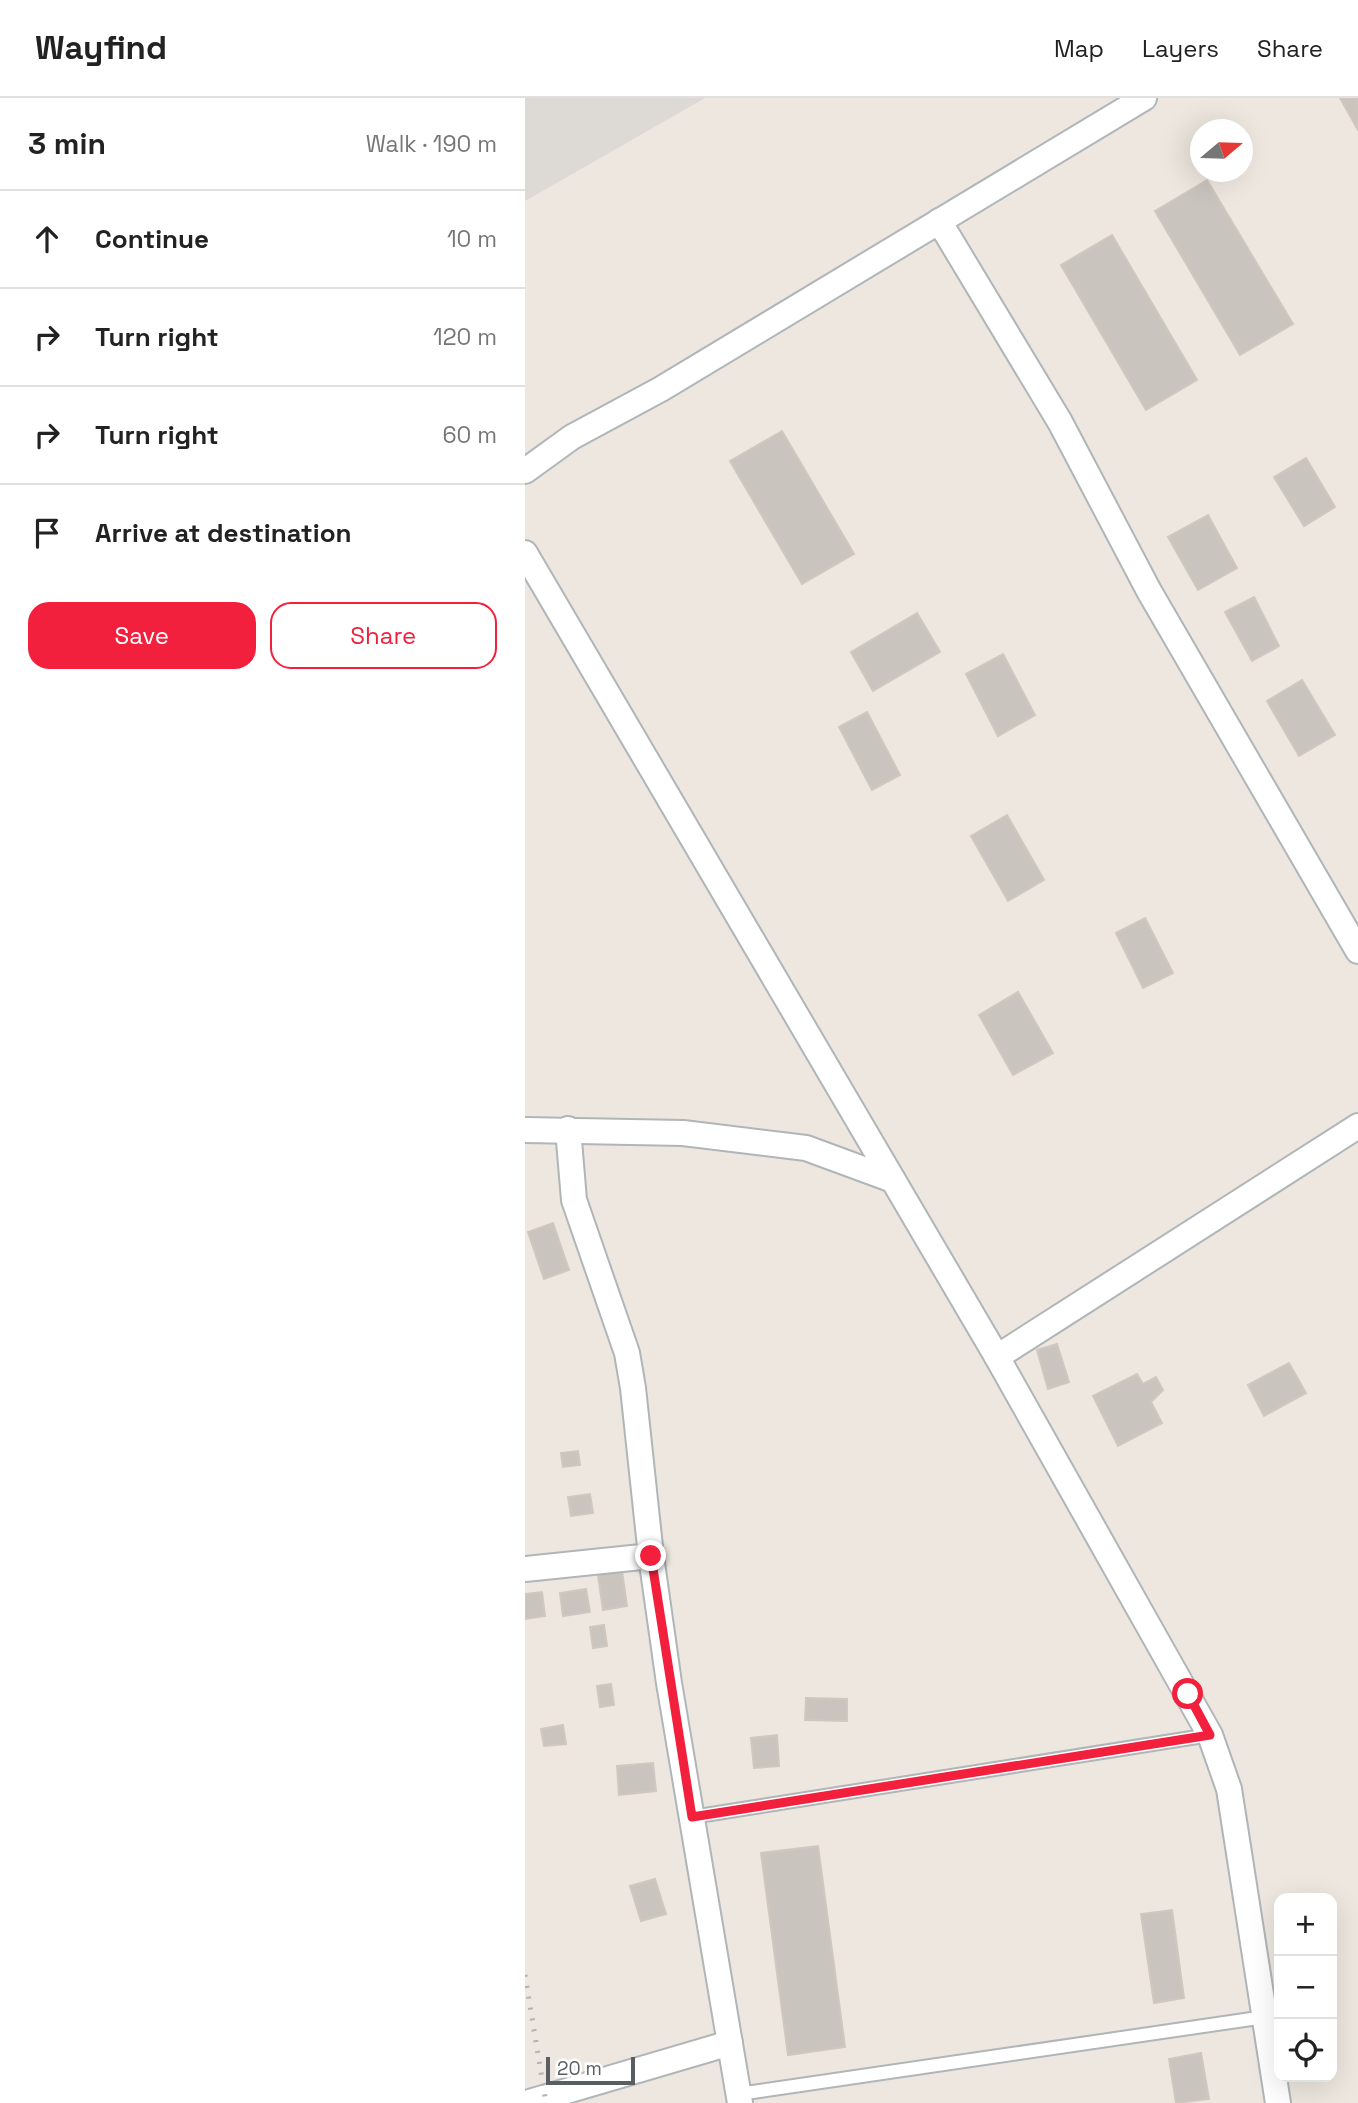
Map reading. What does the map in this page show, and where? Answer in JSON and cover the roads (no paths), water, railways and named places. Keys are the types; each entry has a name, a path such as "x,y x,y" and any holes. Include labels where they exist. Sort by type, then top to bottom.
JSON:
{"street":[{"path":"525,471 572,437 661,389 1145,98"},
{"path":"939,221 1061,422 1150,591 1358,951"},
{"path":"525,553 997,1357 1210,1735 1229,1789 1278,2103"},
{"path":"997,1357 1358,1126"},
{"path":"569,1129 574,1200 627,1353 651,1556 739,2099"},
{"path":"525,1130 683,1133 806,1148 893,1180"},
{"path":"525,1569 651,1556"},
{"path":"526,2103 730,2043"}],"lane":[{"path":"692,1817 1210,1735"},
{"path":"739,2099 1265,2017"}],"railway":[{"path":"525,1975 546,2103"}]}
